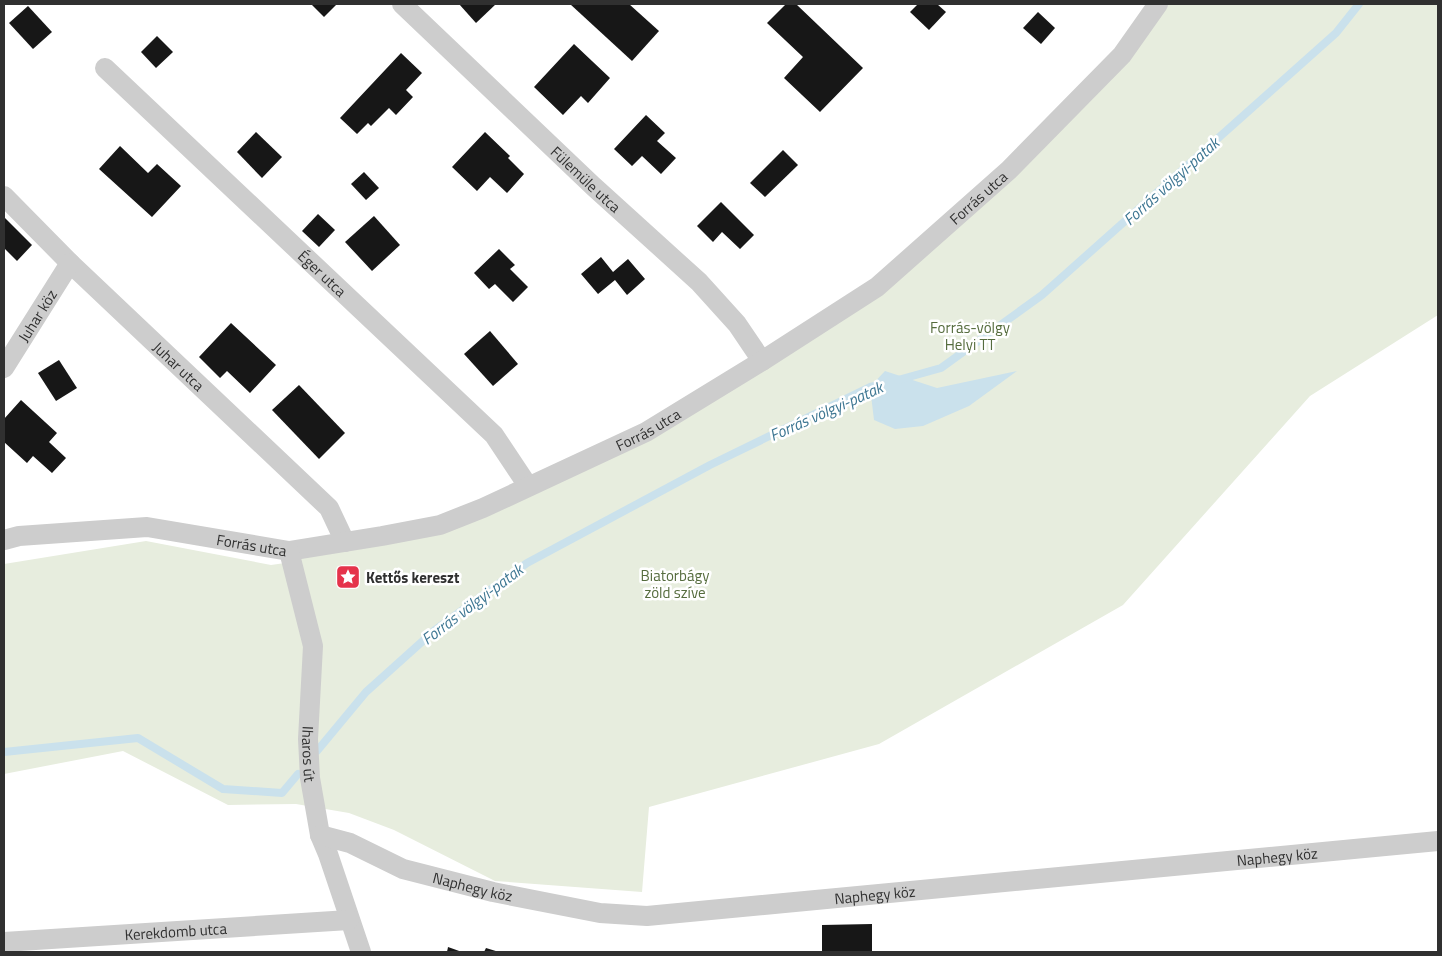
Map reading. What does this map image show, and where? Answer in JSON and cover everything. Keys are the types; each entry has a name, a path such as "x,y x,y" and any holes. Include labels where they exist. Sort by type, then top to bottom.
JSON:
{"street":[{"name":"Fülemüle utca","path":"402,4 593,186 699,282 737,324 762,361"},
{"name":"Forrás utca","path":"4,540 19,536 147,527 289,551 440,525 483,508 646,432 762,361 877,287 1009,170 1122,55 1158,4"},
{"name":"Éger utca","path":"105,68 494,435 528,486"},
{"name":"Juhar utca","path":"4,196 70,263 329,508 345,542"},
{"name":"Juhar köz","path":"4,368 70,263"},
{"name":"Iharos út","path":"289,551 313,646 308,739 310,778 320,835 361,952"},
{"name":"Naphegy köz","path":"320,835 350,843 403,869 493,892 600,913 647,916 1438,841"},
{"name":"Kerekdomb utca","path":"4,942 349,920"}],"green space":[{"path":"1158,4 1438,4 1438,315 1310,396 1123,605 879,744 649,807 642,892 495,881 394,830 349,813 296,804 228,805 123,751 4,774 4,564 146,541 271,565 292,562 289,551 440,525 646,432 877,287 1009,170"}],"water":[{"path":"885,371 937,388 1017,371 969,406 923,426 895,429 874,420 870,387"}],"building":[{"path":"311,4 337,4 324,17"},
{"path":"459,4 496,4 476,23"},
{"path":"570,4 629,4 659,31 632,61"},
{"path":"786,4 796,4 863,68 820,112 784,78 803,57 767,23"},
{"path":"918,4 937,4 946,12 929,30 910,12"},
{"path":"28,6 52,32 33,49 9,23"},
{"path":"1038,12 1055,28 1041,44 1023,28"},
{"path":"157,36 173,52 156,68 141,52"},
{"path":"574,44 610,78 588,103 581,96 563,115 534,87"},
{"path":"401,53 422,73 406,90 413,97 396,115 389,108 371,126 368,123 357,134 340,118"},
{"path":"646,115 665,133 657,141 676,158 661,174 642,156 632,166 614,149"},
{"path":"256,132 282,157 262,178 237,152"},
{"path":"485,132 510,156 508,158 524,174 507,193 490,177 477,191 452,167"},
{"path":"120,146 148,173 157,164 181,186 152,217 99,169"},
{"path":"783,150 798,165 765,197 750,183"},
{"path":"364,172 379,188 366,200 351,184"},
{"path":"721,202 754,235 740,249 722,232 713,242 697,226"},
{"path":"318,214 335,230 319,247 302,231"},
{"path":"374,216 400,245 372,271 345,242"},
{"path":"4,217 32,245 17,261 4,248"},
{"path":"499,249 515,265 510,269 528,287 513,302 495,284 489,289 474,273"},
{"path":"601,257 613,272 628,259 645,279 627,295 615,280 598,294 581,274"},
{"path":"231,323 276,365 250,393 227,371 220,378 199,357"},
{"path":"490,331 518,364 493,386 464,354"},
{"path":"59,360 77,388 56,401 38,373"},
{"path":"299,385 345,433 319,459 272,410"},
{"path":"21,400 57,433 49,442 66,458 52,473 33,456 27,463 4,442 4,419"},
{"path":"872,924 872,952 822,952 822,925"},
{"path":"448,947 462,952 447,952"},
{"path":"486,948 499,952 484,952"}],"waterway":[{"name":"Forrás völgyi-patak","path":"898,380 941,368 1042,295 1336,33 1359,4"},
{"name":"Forrás völgyi-patak","path":"317,751 366,692 435,630 527,563 710,465 870,387 879,385"},
{"path":"4,752 138,738 223,789 282,793 298,774"}],"place":[{"name":"Kettős kereszt","path":"348,577"}],"park label":[{"name":"Forrás-völgy Helyi TT","path":"970,336"},
{"name":"Biatorbágy zöld szíve","path":"675,584"}]}
